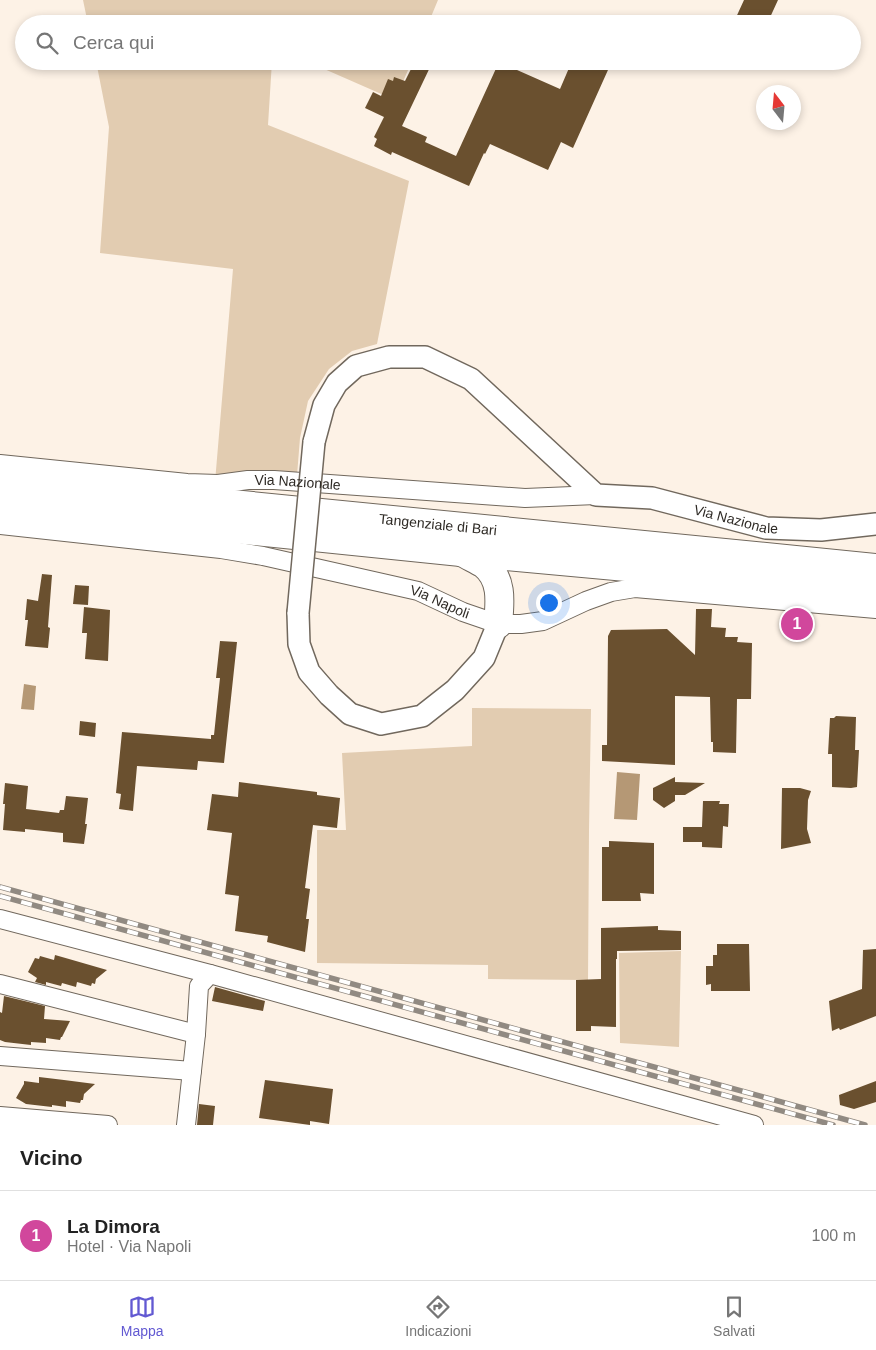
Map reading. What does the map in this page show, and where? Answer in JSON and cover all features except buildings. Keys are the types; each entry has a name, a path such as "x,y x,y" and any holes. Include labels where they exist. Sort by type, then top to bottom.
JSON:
{"highway":[{"name":"Tangenziale di Bari","path":"0,481 873,572"},
{"name":"Tangenziale di Bari","path":"0,505 553,560 873,572"},
{"path":"461,552 485,565 496,578 500,594 498,624"},
{"path":"500,594 509,578 522,568 553,560"}],"street":[{"path":"498,624 484,658 456,690 422,716 381,724 350,714 329,695 309,672 299,644 298,613 314,442 324,405 337,383 356,366 389,357 425,357 471,379 596,495"},
{"name":"Via Nazionale","path":"0,464 218,484 248,480 274,480 525,498 596,495 652,498 766,528 820,530 876,524"},
{"name":"Via Napoli","path":"0,525 221,549 263,556 418,591 463,612 498,624 521,624 543,621 586,601 611,592 636,588 876,609"},
{"path":"0,919 210,974 754,1125"},
{"path":"186,1125 199,986 210,974"},
{"path":"0,984 196,1034"},
{"path":"0,1056 192,1071"},
{"path":"0,1116 108,1125"}],"shaded area":[{"path":"83,0 438,0 432,15 86,15"},
{"path":"98,70 271,70 268,125 409,181 377,344 352,351 329,369 308,401 300,438 296,488 215,482 233,269 100,253 109,127"},
{"path":"327,70 408,70 395,100"},
{"path":"24,684 36,686 34,710 21,709"},
{"path":"472,708 591,709 588,980 488,979 488,965 317,963 317,830 346,830 342,753 472,746"},
{"path":"617,772 640,774 637,820 614,819"},
{"path":"681,951 679,1047 620,1043 619,953"}],"railway":[{"path":"0,887 865,1125"},
{"path":"0,896 833,1125"}],"place":[{"name":"La Dimora","path":"797,624"}]}
